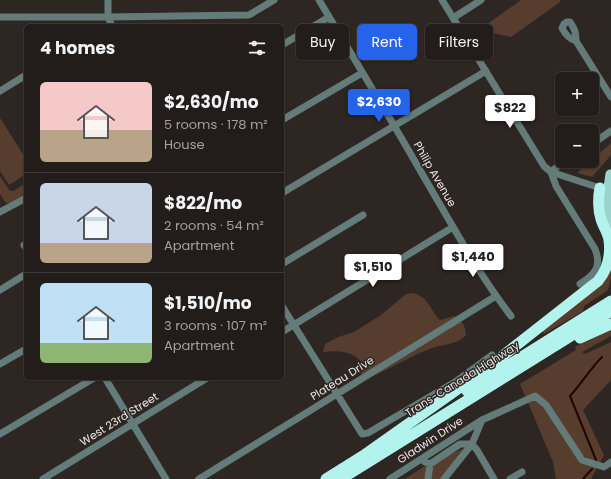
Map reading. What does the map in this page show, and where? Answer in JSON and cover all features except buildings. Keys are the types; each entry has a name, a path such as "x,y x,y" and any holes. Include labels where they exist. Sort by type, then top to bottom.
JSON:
{"highway":[{"path":"360,458 476,376 598,281 607,269 610,255 609,239 600,219 600,188"},
{"name":"Trans-Canada Highway","path":"326,479 611,301"},
{"name":"Trans-Canada Highway","path":"341,479 611,311"},
{"path":"502,379 589,333 611,324"}],"main road":[{"path":"606,207 603,202 600,188 611,173"},
{"path":"611,173 606,198 606,207 611,226"}],"street":[{"path":"108,0 109,23"},
{"path":"0,17 109,23 249,15 274,0"},
{"name":"Philip Avenue","path":"319,0 453,227 496,296 512,316"},
{"path":"442,0 544,166 551,172 600,188"},
{"path":"453,18 481,0"},
{"path":"284,44 329,17"},
{"path":"576,41 611,97"},
{"path":"284,193 394,125 486,72"},
{"path":"284,119 362,73"},
{"path":"0,91 24,76"},
{"path":"599,139 611,131"},
{"path":"551,172 556,168"},
{"path":"551,172 556,186 595,249 597,255 598,264 595,272 580,284"},
{"path":"1,209 24,199"},
{"path":"284,263 363,216"},
{"path":"284,331 453,227"},
{"path":"0,290 24,275"},
{"name":"Plateau Drive","path":"199,479 496,296"},
{"path":"284,309 362,434 368,433 455,382 492,355"},
{"path":"0,364 24,350"},
{"path":"0,434 91,380"},
{"path":"106,380 166,479"},
{"name":"West 23rd Street","path":"43,479 204,380"},
{"name":"Gladwin Drive","path":"390,479 482,420 535,396 546,405 582,460 604,466 611,462"},
{"path":"444,479 472,444 482,420"},
{"path":"428,479 430,464 460,444 472,444"},
{"path":"472,444 494,479"},
{"path":"422,459 430,464"},
{"path":"510,479 522,472"}],"shaded area":[{"path":"521,0 560,0 560,2 511,37 493,33 493,24 487,24"},
{"path":"0,118 24,156 24,175 9,185 0,171"},
{"path":"611,143 611,155 592,177 577,173 583,168 599,168 599,154"},
{"path":"0,176 9,190 13,191 24,184 24,197 14,204 6,203 0,194"},
{"path":"611,270 608,290 584,306 583,311 544,334 542,330 603,281"},
{"path":"413,293 419,295 426,301 440,320 454,316 460,319 464,326 466,335 456,342 426,350 367,378 360,373 364,367 361,362 352,355 335,351 323,352 325,344 338,337 354,332 381,315 406,294"},
{"path":"611,330 611,336 582,352 585,354 611,342 611,380 583,410 604,455 591,479 556,479 553,462 520,384 576,350 575,347 593,337"},
{"path":"464,448 442,479 405,479 423,467"}],"waterway":[{"path":"596,460 570,396 593,366 602,357"},
{"path":"583,479 592,469"}]}
